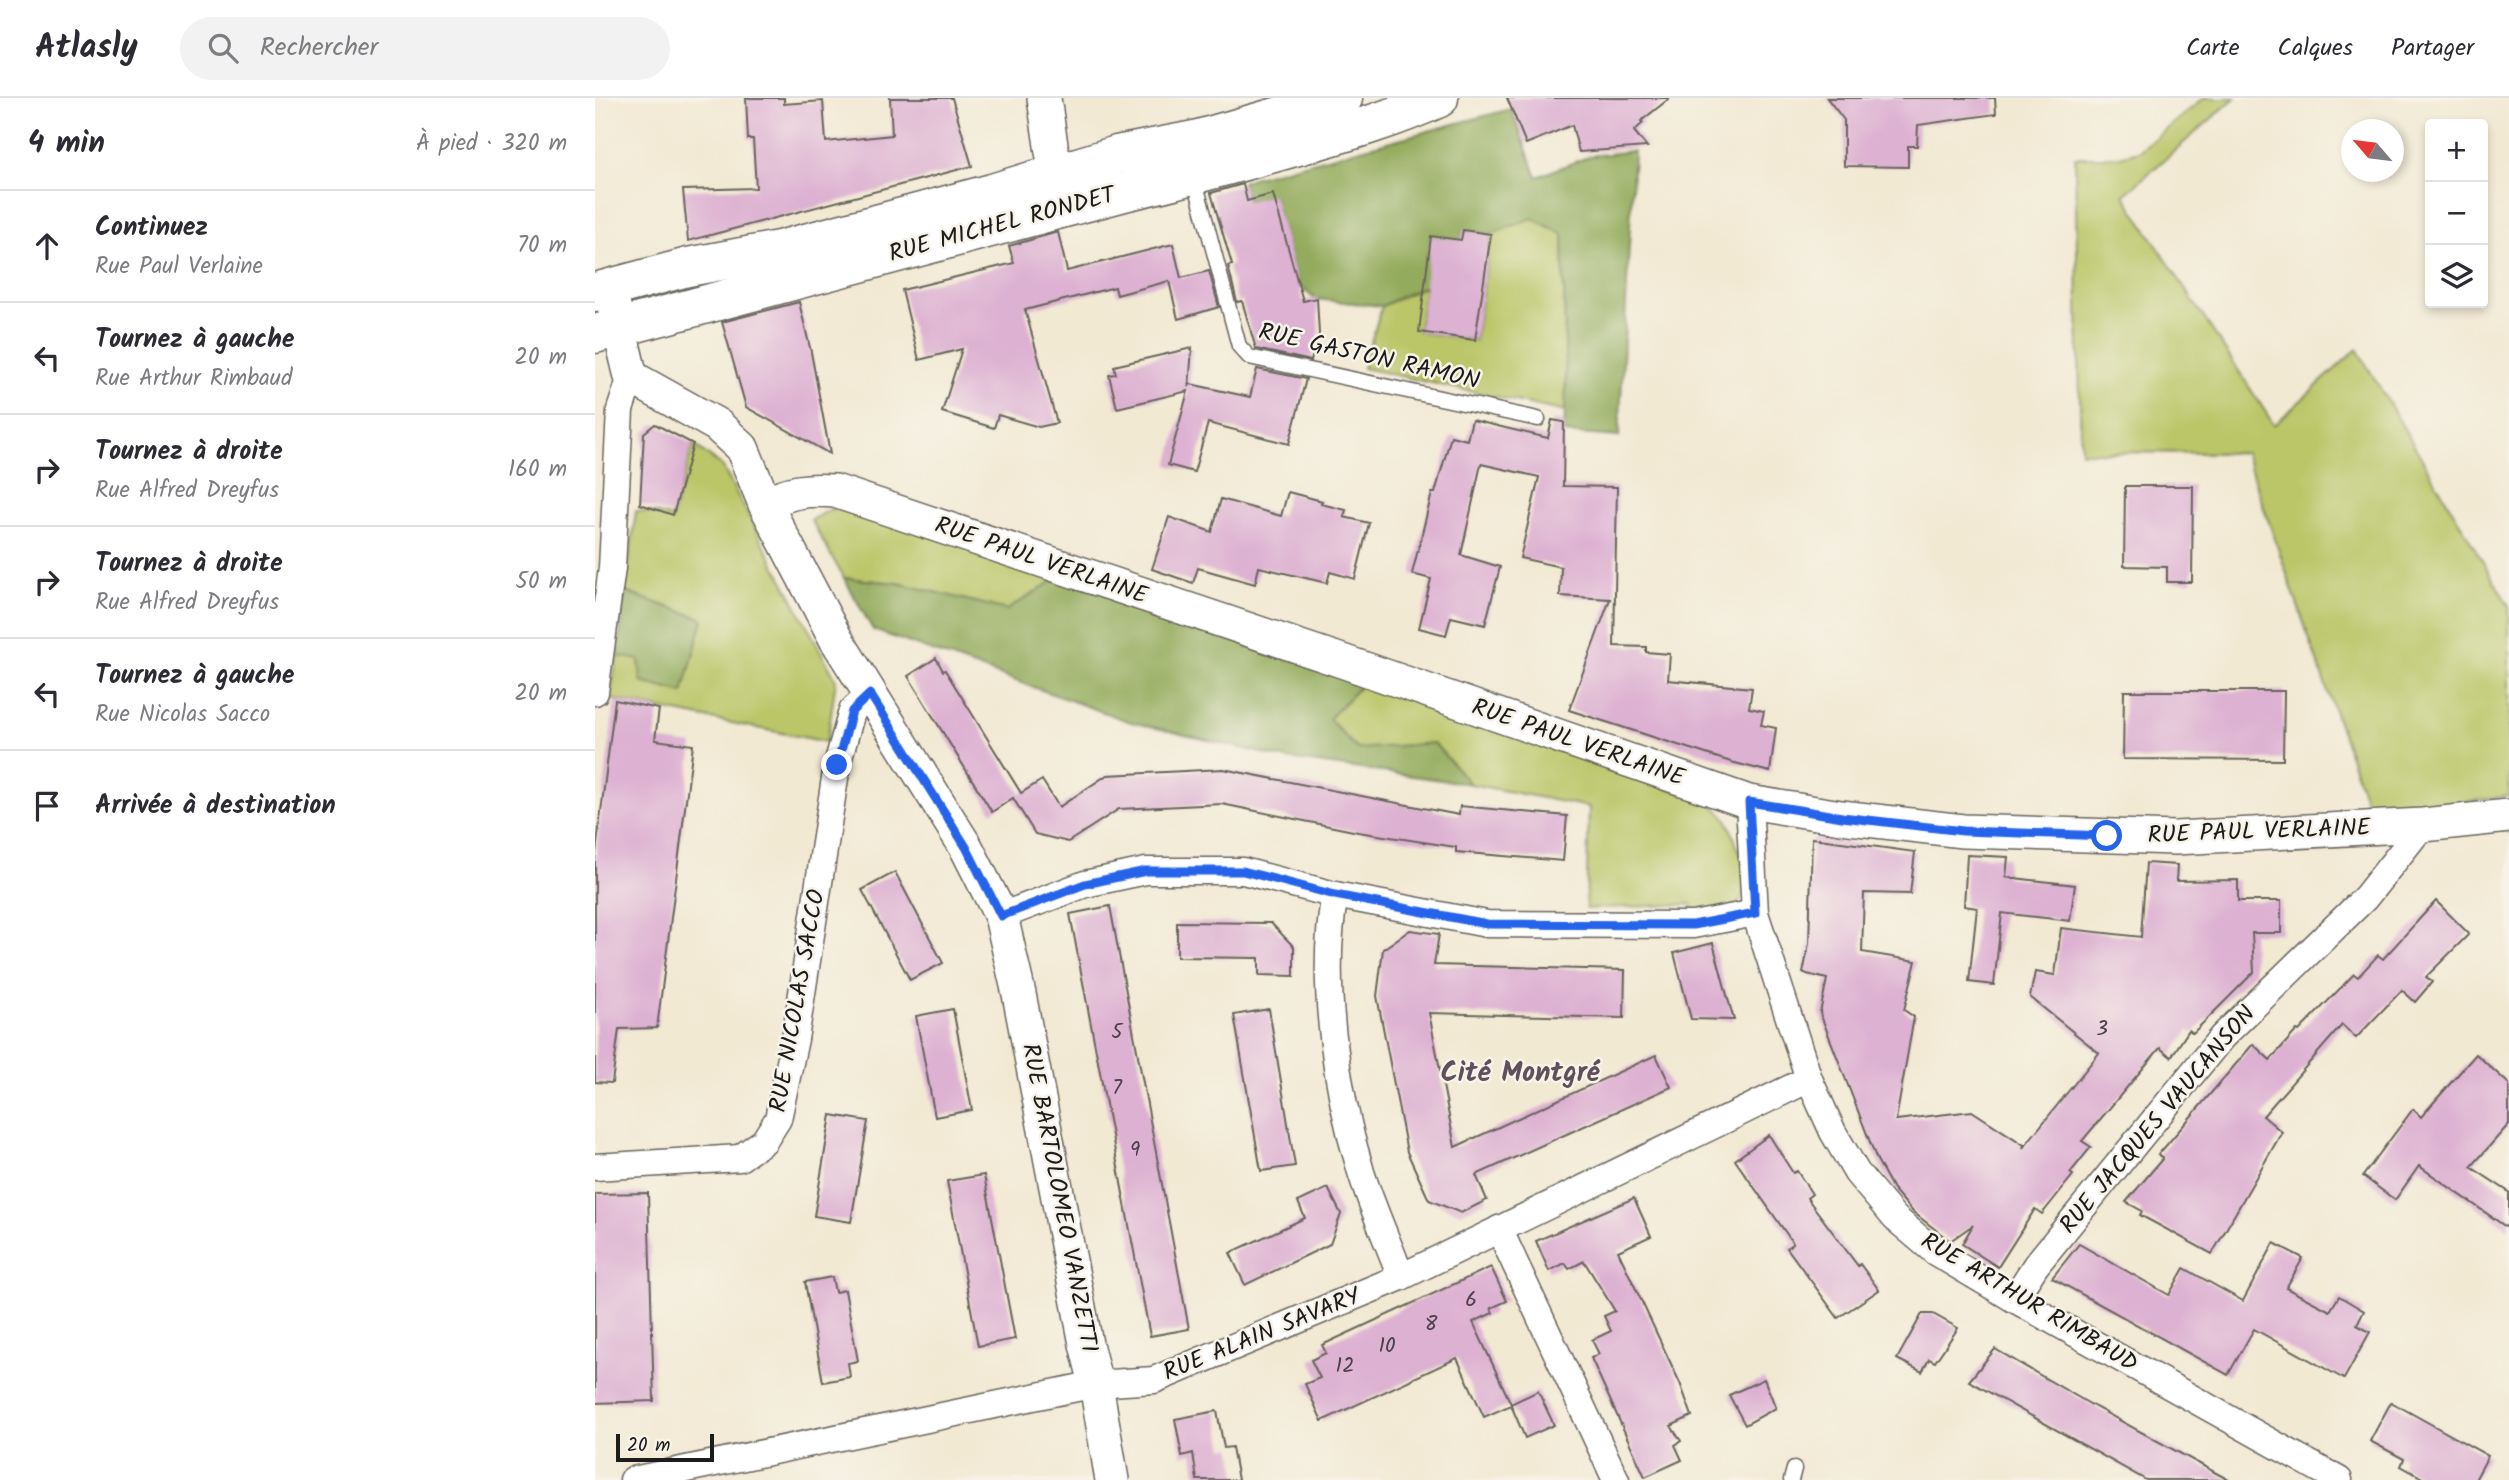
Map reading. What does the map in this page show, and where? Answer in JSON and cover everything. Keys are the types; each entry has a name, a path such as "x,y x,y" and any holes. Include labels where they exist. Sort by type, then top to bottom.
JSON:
{"main road":[{"name":"RUE MICHEL RONDET","path":"608,331 1059,193 1142,149 1195,139 1343,98"},
{"name":"RUE MICHEL RONDET","path":"602,290 688,267 779,250 992,193 1059,193 1193,176 1366,127 1423,106"}],"street":[{"path":"1044,98 1059,193"},
{"path":"595,692 612,568 620,410 631,377 608,331 602,290"},
{"name":"RUE BARTOLOMEO VANZETTI","path":"631,377 717,425 742,448 765,504 836,639 966,847 1001,916 1019,994 1096,1384 1112,1480"},
{"name":"RUE PAUL VERLAINE","path":"765,504 782,495 807,489 835,491 1749,802 1842,817 1989,832 2175,838 2423,825 2509,816"},
{"name":"RUE NICOLAS SACCO","path":"595,1167 740,1158 764,1141 778,1119 795,1039 837,765 852,711 870,694"},
{"name":"RUE ARTHUR RIMBAUD","path":"1749,802 1755,913 1809,1079 1833,1132 1857,1173 1895,1218 1935,1252 2014,1299 2339,1480"},
{"name":"RUE JACQUES VAUCANSON","path":"2014,1299 2036,1265 2222,1037 2365,898 2423,825"},
{"path":"1001,916 1085,884 1146,871 1243,871 1335,895 1487,924 1693,925 1755,913"},
{"path":"1335,895 1331,918 1330,1017 1345,1107 1361,1172 1401,1278"},
{"name":"RUE ALAIN SAVARY","path":"633,1480 1096,1384 1154,1380 1401,1278 1809,1079"},
{"path":"1499,1228 1616,1480"}],"lane":[{"name":"RUE GASTON RAMON","path":"1193,176 1239,346 1249,357 1538,419"},
{"path":"602,290 648,293"}],"green space":[{"path":"2204,98 2235,98 2124,195 2274,425 2357,349 2509,606 2509,796 2370,814 2245,453 2081,452 2075,157 2116,157 2139,151"},
{"path":"1511,109 1537,177 1590,156 1634,151 1619,437 1564,433 1566,386 1563,234 1532,218 1491,234 1463,230 1461,240 1425,286 1382,306 1315,299 1298,285 1273,195 1247,201 1242,182 1252,178"},
{"path":"1532,218 1563,234 1566,412 1363,368 1382,306 1425,286 1419,332 1475,340 1491,234"},
{"path":"693,444 722,466 836,680 827,742 610,699 617,656 639,659 642,682 683,692 703,619 625,592 636,511 672,518"},
{"path":"842,503 1059,577 1007,610 898,583 844,578 811,520"},
{"path":"1059,577 1363,683 1329,719 1357,749 1434,743 1470,784 1287,759 1131,722 873,630 844,578 898,583 1007,610"},
{"path":"625,592 703,619 683,693 641,682 639,660 617,656"},
{"path":"1363,683 1711,803 1727,819 1742,859 1746,885 1740,901 1724,914 1694,912 1691,904 1586,909 1589,807 1470,784 1434,743 1357,750 1329,719"}],"building":[{"path":"746,98 784,98 784,104 823,101 826,142 892,135 890,98 952,98 972,166 688,241 683,190 756,188 753,139 748,139"},
{"path":"1507,98 1670,98 1641,121 1643,123 1634,131 1647,147 1579,152 1572,125 1526,144"},
{"path":"1827,98 1995,98 1996,114 1918,125 1917,146 1908,146 1908,167 1844,166 1844,120"},
{"path":"1243,184 1247,201 1273,194 1303,301 1317,298 1319,334 1311,361 1256,349 1242,301 1237,302 1228,266 1232,265 1211,193"},
{"path":"1463,230 1491,234 1475,340 1419,332 1431,236 1461,240"},
{"path":"1058,232 1067,271 1173,244 1181,278 1209,271 1219,307 1178,319 1169,281 1117,295 1115,287 1025,310 1057,423 1039,427 998,415 994,428 942,412 962,349 919,360 902,290 1014,263 1009,246"},
{"path":"799,302 830,454 746,407 722,322"},
{"path":"1192,348 1189,387 1190,384 1250,397 1257,369 1306,379 1289,444 1208,423 1194,472 1168,465 1188,391 1117,408 1109,375 1116,374 1114,366"},
{"path":"1472,420 1548,438 1552,420 1564,422 1563,486 1617,487 1614,646 1646,647 1646,652 1670,654 1668,680 1752,688 1749,708 1764,711 1761,725 1776,728 1770,772 1569,710 1610,599 1560,596 1561,567 1520,558 1539,477 1481,464 1461,555 1500,567 1485,625 1451,617 1446,635 1419,628 1431,579 1412,574 1432,493 1435,493 1451,436 1467,440"},
{"path":"655,424 693,444 673,515 640,504 644,433"},
{"path":"2125,486 2193,486 2192,582 2167,582 2167,567 2124,566"},
{"path":"1288,492 1346,510 1344,517 1369,523 1355,579 1330,572 1327,583 1259,567 1255,584 1198,568 1193,583 1152,569 1169,517 1212,532 1221,499 1281,516"},
{"path":"936,658 1021,793 1042,780 1059,807 1107,775 1223,769 1459,815 1460,806 1567,816 1563,861 1456,852 1456,847 1358,832 1222,804 1119,809 1068,842 1035,834 1013,798 992,812 908,676"},
{"path":"2124,691 2284,691 2283,760 2123,759"},
{"path":"615,700 659,709 655,740 693,745 657,1028 619,1029 612,1083 595,1082 595,860"},
{"path":"1812,838 1915,852 1910,894 1864,893 1862,952 1916,961 1904,1010 1914,1017 1896,1120 1972,1111 2024,1145 2023,1148 2099,1053 2030,997 2035,972 2055,975 2061,928 2141,937 2146,863 2177,865 2176,881 2238,880 2238,901 2281,901 2281,933 2252,933 2254,972 2193,1033 2189,1030 2171,1057 2160,1048 2082,1141 2091,1147 2070,1173 2073,1175 2042,1214 2035,1209 1998,1267 1962,1244 1973,1225 1950,1241 1913,1212 1893,1189 1877,1160 1820,1013 1827,979 1803,973 1809,944"},
{"path":"1967,855 2008,857 2006,877 2075,885 2070,921 2002,913 1994,985 1969,982 1977,908 1964,906"},
{"path":"895,872 943,963 910,980 862,890"},
{"path":"2436,901 2469,934 2426,977 2432,982 2415,1002 2402,990 2356,1038 2342,1025 2263,1116 2282,1132 2212,1254 2140,1215 2142,1211 2126,1202 2163,1158 2158,1155 2253,1044 2270,1060 2354,974 2358,977 2378,955 2383,959"},
{"path":"1110,906 1189,1329 1150,1336 1070,914"},
{"path":"1177,922 1271,923 1294,947 1294,976 1259,975 1259,958 1177,957"},
{"path":"1410,930 1439,934 1434,965 1625,970 1624,1018 1429,1013 1455,1147 1656,1055 1671,1087 1476,1175 1487,1200 1461,1213 1429,1200 1407,1152 1377,996 1383,949"},
{"path":"1713,943 1734,1020 1691,1019 1674,953"},
{"path":"953,1009 972,1110 935,1117 916,1016"},
{"path":"1269,1009 1295,1166 1261,1171 1234,1015"},
{"path":"2476,1054 2509,1084 2509,1124 2471,1167 2509,1192 2509,1229 2419,1166 2395,1200 2363,1176 2413,1109 2421,1117"},
{"path":"831,1115 868,1121 851,1222 814,1216"},
{"path":"1769,1135 1793,1173 1797,1171 1812,1194 1807,1198 1879,1290 1838,1318 1787,1248 1793,1243 1735,1160"},
{"path":"984,1175 1015,1339 978,1346 947,1181"},
{"path":"1328,1188 1341,1214 1330,1244 1245,1285 1230,1253 1305,1218 1298,1202"},
{"path":"648,1193 654,1401 595,1403 595,1194"},
{"path":"1634,1198 1651,1236 1618,1251 1680,1383 1692,1416 1671,1426 1681,1441 1675,1445 1682,1460 1645,1477 1591,1358 1599,1354 1592,1340 1611,1331 1604,1316 1615,1311 1584,1261 1569,1269 1565,1263 1549,1271 1536,1241"},
{"path":"2274,1243 2303,1258 2286,1288 2330,1311 2339,1296 2364,1311 2357,1325 2370,1332 2344,1379 2254,1329 2228,1375 2052,1278 2079,1244 2169,1295 2184,1268 2243,1301"},
{"path":"1491,1267 1507,1301 1491,1308 1493,1313 1473,1322 1511,1404 1538,1391 1554,1425 1525,1438 1511,1405 1484,1417 1457,1358 1322,1421 1305,1384 1320,1378 1311,1360 1326,1353 1322,1345"},
{"path":"832,1277 835,1292 845,1290 858,1361 848,1363 850,1377 823,1382 805,1282"},
{"path":"1922,1314 1933,1314 1958,1328 1935,1362 1929,1359 1922,1372 1897,1359"},
{"path":"1995,1349 2229,1480 2146,1480 1969,1381"},
{"path":"1764,1379 1776,1408 1745,1425 1729,1395"},
{"path":"2391,1402 2488,1456 2475,1480 2426,1480 2401,1466 2404,1459 2370,1441"},
{"path":"1217,1411 1224,1448 1232,1447 1238,1480 1197,1480 1193,1453 1182,1456 1175,1419"}],"district":[{"name":"Cité Montgré","path":"1520,1073"}],"route":[{"path":"837,765 852,711 870,694 966,847 1001,916 1085,884 1146,871 1243,871 1335,895 1487,924 1693,925 1755,913 1749,802 1842,817 1963,831 2107,836"}]}
